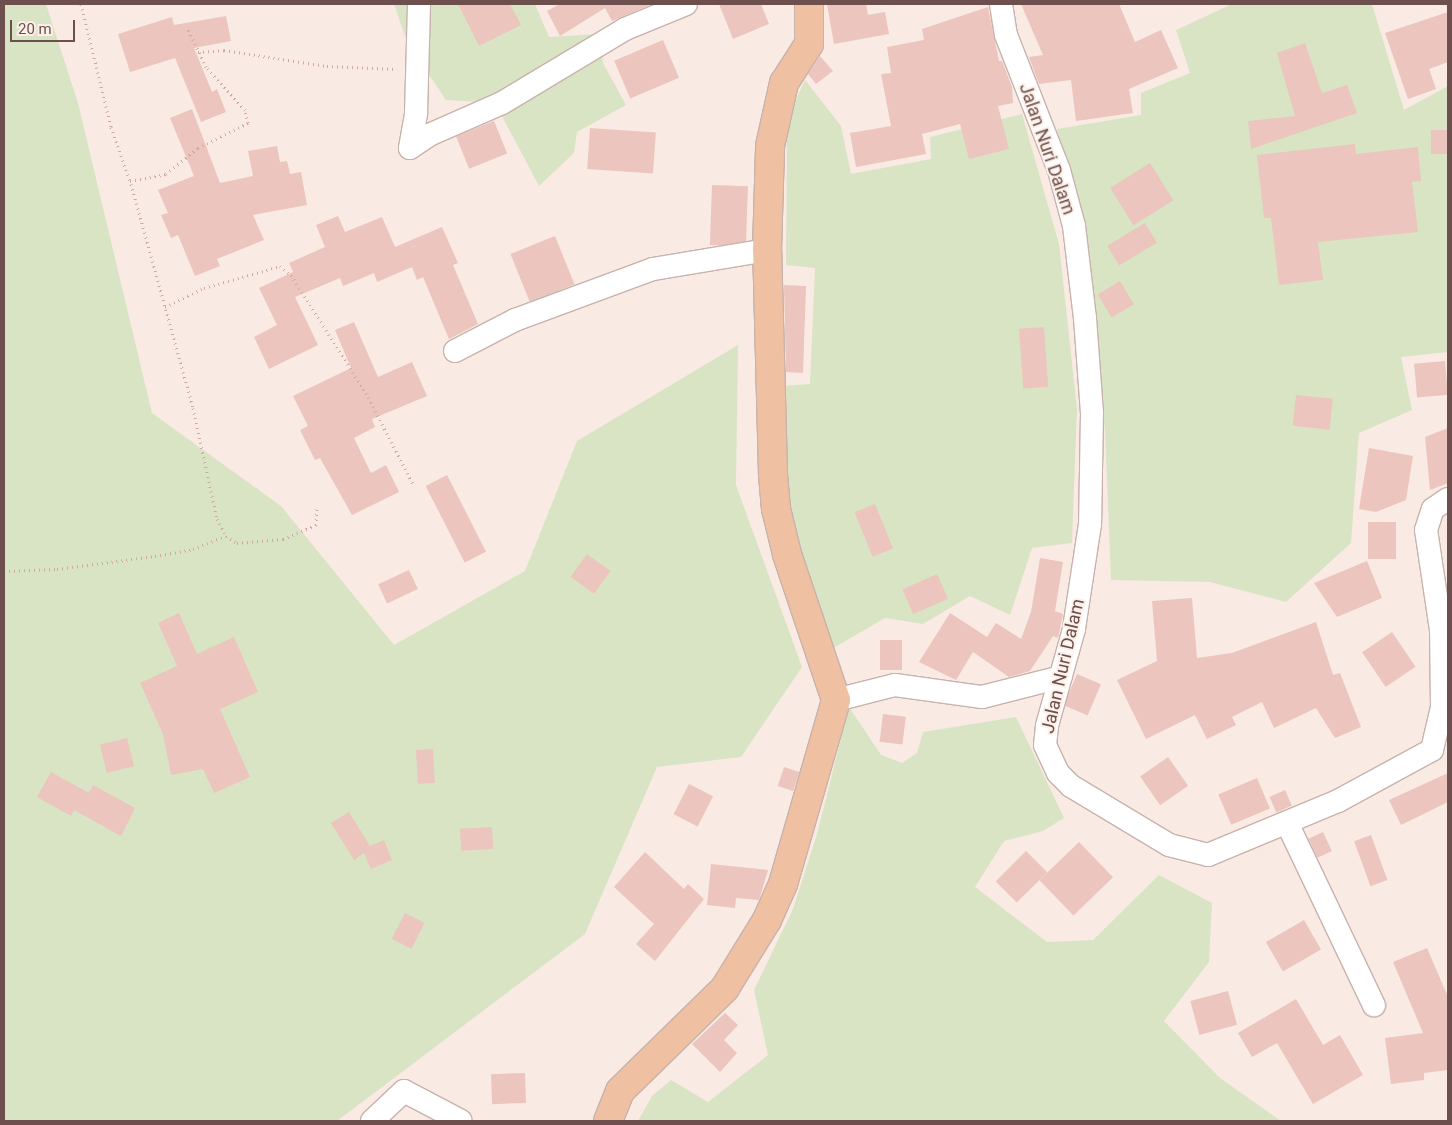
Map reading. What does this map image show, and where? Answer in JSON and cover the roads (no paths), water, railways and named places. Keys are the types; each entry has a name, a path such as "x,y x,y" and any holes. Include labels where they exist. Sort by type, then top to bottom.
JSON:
{"main road":[{"path":"606,1120 620,1091 725,988 767,920 783,884 836,700 776,509 767,250 775,111 784,83 809,44 809,4"}],"street":[{"path":"419,4 417,70 410,148 429,135 502,103 625,29 686,4"},
{"name":"Jalan Nuri Dalam","path":"1001,4 1006,35 1058,170 1074,226 1086,318 1092,413 1090,524 1074,629 1047,726 1045,746 1058,773 1071,786 1169,846 1197,855 1217,853 1338,801 1432,750 1442,706 1442,638 1426,530 1433,509 1448,499"},
{"path":"454,351 515,320 653,269 767,250"},
{"path":"836,700 895,685 982,698 1061,677"},
{"path":"1287,823 1374,1005"},
{"path":"372,1121 404,1091 461,1121"}]}
